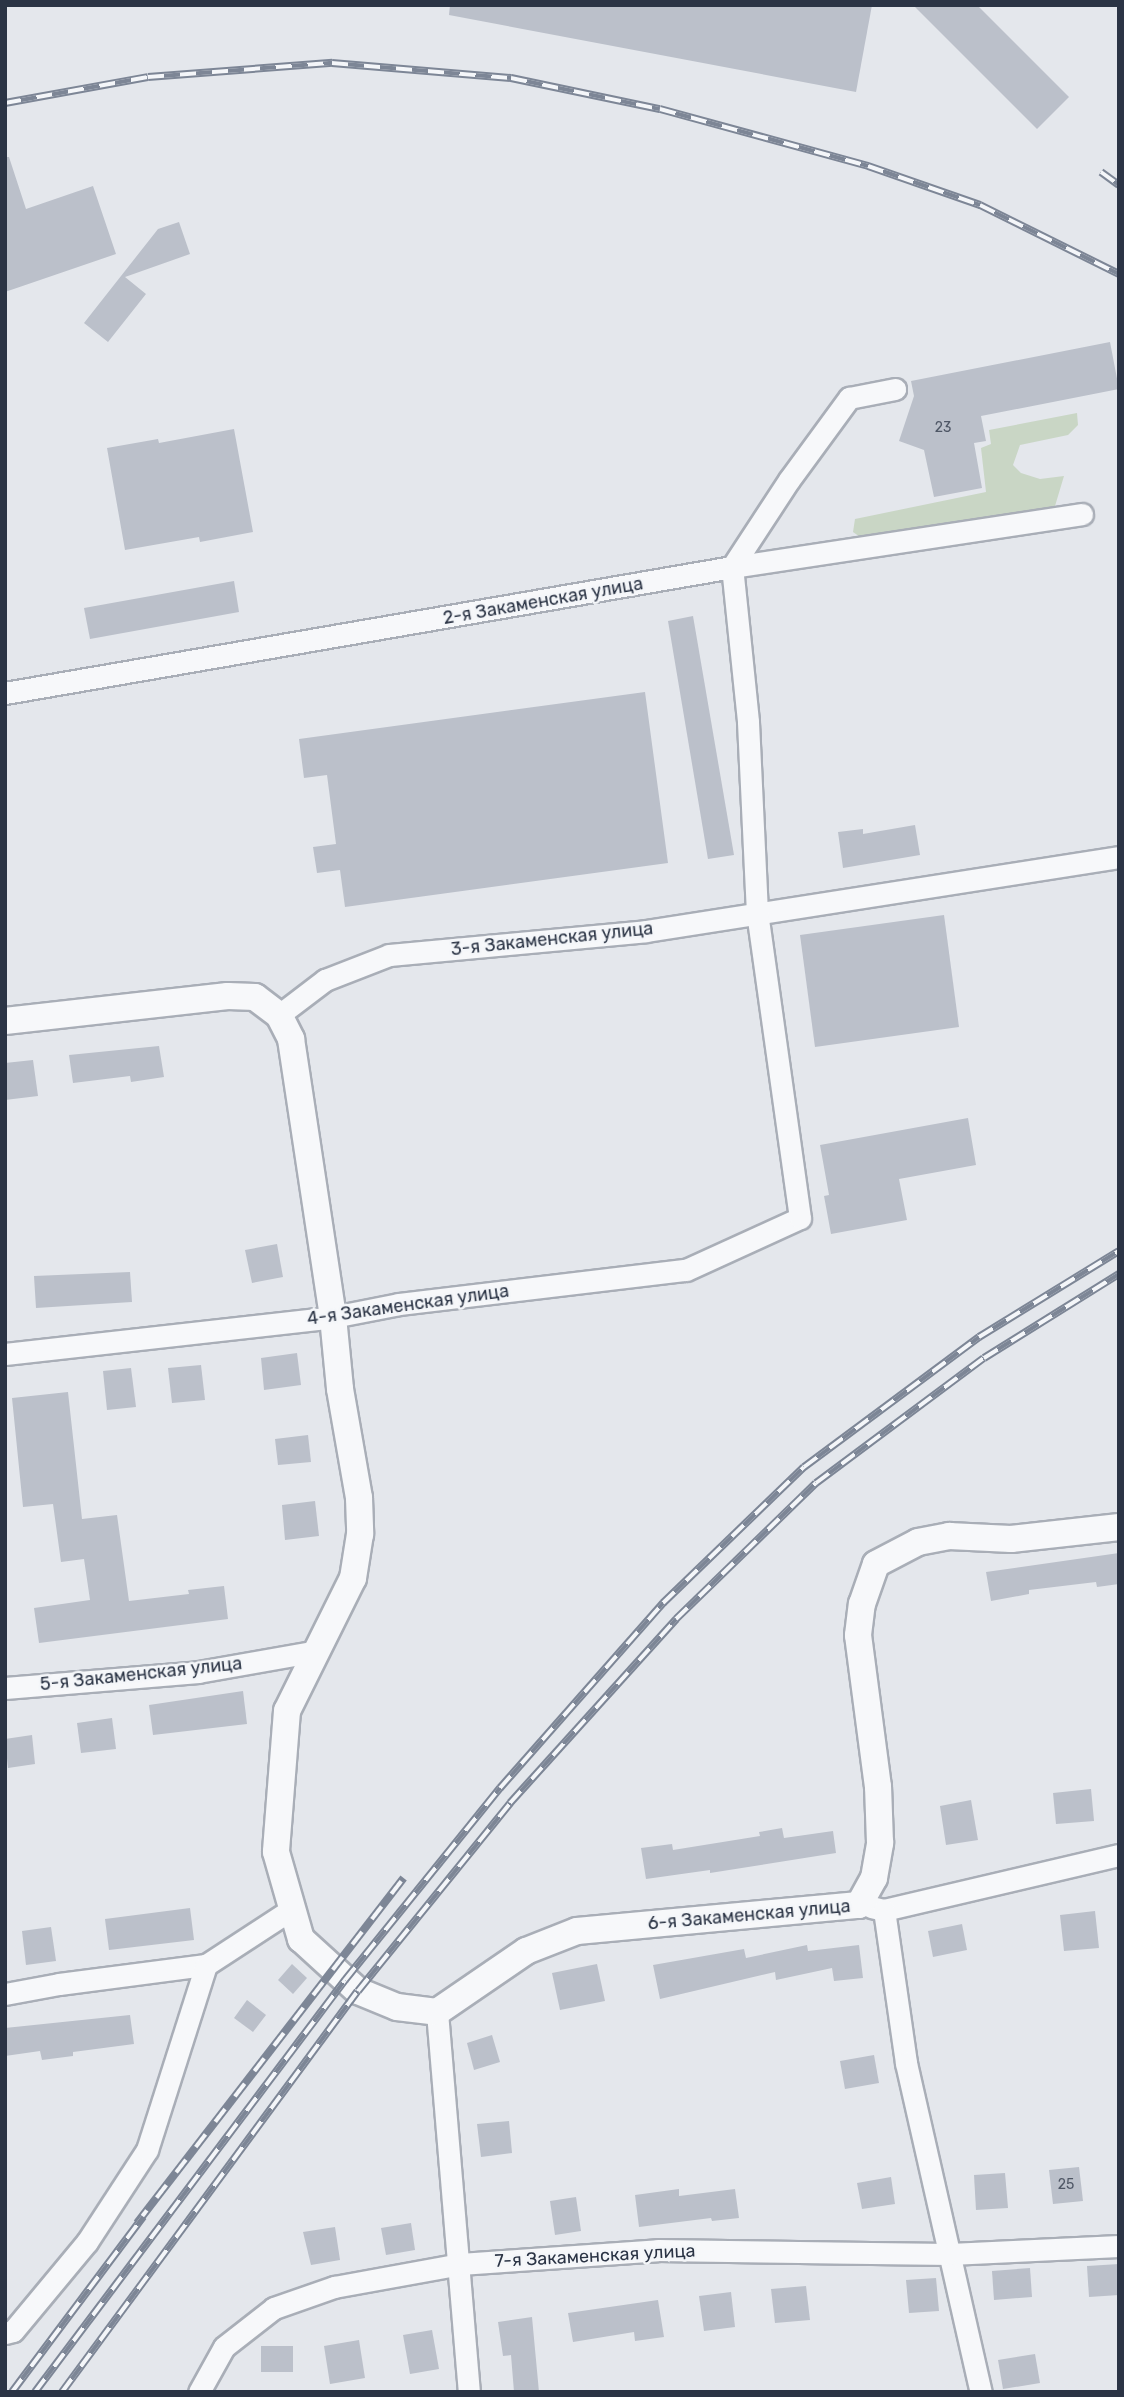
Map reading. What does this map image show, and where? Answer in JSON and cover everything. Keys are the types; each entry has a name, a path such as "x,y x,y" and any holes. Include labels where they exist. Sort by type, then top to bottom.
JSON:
{"street":[{"path":"757,913 748,721 732,568 789,480 849,398 895,388"},
{"name":"2-я Закаменская улица","path":"5,693 732,568 1082,514"},
{"name":"3-я Закаменская улица","path":"279,1015 325,980 389,955 646,931 1119,857"},
{"name":"4-я Закаменская улица","path":"5,1354 333,1317 399,1304 686,1270 800,1218 757,913"},
{"path":"5,1021 228,996 255,997 279,1015 291,1039 333,1317 340,1389 359,1498 360,1534 353,1578 287,1711 276,1852 301,1939 358,1991 397,2007 437,2012 469,2392"},
{"path":"981,2392 872,1907 880,1843 878,1787 858,1635 862,1604 876,1564 918,1542 949,1536 1012,1539 1119,1527"},
{"name":"5-я Закаменская улица","path":"5,1688 198,1672 317,1651"},
{"name":"6-я Закаменская улица","path":"437,2012 526,1951 577,1931 872,1907 1119,1855"},
{"path":"5,1994 59,1984 206,1965 292,1909"},
{"path":"5,2333 13,2332 87,2242 147,2150 206,1965"},
{"name":"7-я Закаменская улица","path":"199,2392 224,2347 274,2308 334,2287 460,2264 658,2249 950,2254 1119,2246"}],"green space":[{"path":"1077,413 1078,425 1068,435 1020,445 1013,465 1021,473 1040,479 1064,476 1055,506 863,539 853,532 855,519 986,492 981,448 991,444 989,430"}],"building":[{"path":"450,5 872,5 856,92 449,15"},
{"path":"913,5 977,5 1069,97 1037,129"},
{"path":"5,157 9,157 26,209 93,186 116,254 5,292"},
{"path":"179,222 190,254 125,277 146,294 108,342 84,323 158,229"},
{"path":"1110,342 1119,389 981,416 986,441 974,443 982,488 934,497 924,450 899,441 914,396 911,381"},
{"path":"234,429 253,532 200,542 199,537 125,550 107,448 158,439 159,443"},
{"path":"234,581 239,612 90,639 84,608"},
{"path":"693,616 734,855 708,859 668,621"},
{"path":"645,692 668,863 345,907 340,870 317,873 313,847 336,844 327,775 304,778 299,739"},
{"path":"915,825 920,855 843,868 838,832 863,829 863,834"},
{"path":"944,915 959,1027 815,1047 800,935"},
{"path":"159,1046 164,1077 131,1082 130,1076 73,1083 69,1055"},
{"path":"33,1060 38,1096 5,1100 5,1063"},
{"path":"968,1118 976,1165 899,1179 907,1220 831,1234 824,1196 829,1195 820,1145"},
{"path":"277,1244 283,1277 252,1283 245,1250"},
{"path":"130,1272 132,1302 36,1308 34,1276"},
{"path":"297,1353 301,1385 264,1390 261,1358"},
{"path":"201,1365 205,1400 172,1403 168,1368"},
{"path":"131,1368 136,1407 107,1410 103,1371"},
{"path":"68,1392 82,1519 117,1515 129,1601 189,1594 188,1590 224,1586 228,1619 39,1643 34,1608 90,1600 84,1559 61,1562 53,1504 23,1507 12,1398"},
{"path":"308,1435 311,1462 278,1465 275,1439"},
{"path":"315,1501 319,1536 285,1540 282,1505"},
{"path":"1119,1553 1119,1584 1097,1587 1096,1582 1029,1590 1029,1594 991,1601 986,1572"},
{"path":"243,1691 247,1724 153,1735 149,1705"},
{"path":"112,1718 116,1749 81,1753 77,1723"},
{"path":"32,1735 35,1764 8,1768 5,1739"},
{"path":"1091,1789 1094,1821 1056,1824 1053,1793"},
{"path":"971,1800 978,1840 946,1845 940,1806"},
{"path":"782,1828 784,1838 833,1831 836,1853 710,1873 710,1870 646,1879 641,1848 672,1844 673,1850 760,1836 759,1832"},
{"path":"190,1908 194,1940 109,1950 105,1919"},
{"path":"1095,1911 1099,1948 1064,1951 1060,1915"},
{"path":"962,1924 967,1950 933,1957 928,1931"},
{"path":"51,1927 56,1961 26,1965 22,1931"},
{"path":"807,1945 808,1951 859,1945 863,1978 834,1981 832,1968 776,1980 775,1972 660,1999 653,1965 744,1949 746,1958"},
{"path":"292,1964 307,1978 293,1994 278,1980"},
{"path":"597,1964 605,2001 560,2010 552,1973"},
{"path":"247,2000 266,2015 253,2032 234,2018"},
{"path":"130,2015 134,2044 73,2052 73,2056 42,2060 40,2051 5,2056 5,2028"},
{"path":"492,2035 500,2062 474,2070 467,2043"},
{"path":"874,2055 879,2083 845,2089 840,2061"},
{"path":"509,2121 512,2153 481,2157 477,2124"},
{"path":"1079,2167 1083,2201 1053,2204 1049,2170"},
{"path":"1005,2173 1008,2208 976,2210 974,2175"},
{"path":"891,2177 895,2204 862,2209 857,2183"},
{"path":"679,2189 679,2196 735,2189 739,2218 712,2221 711,2218 639,2227 635,2195"},
{"path":"576,2197 581,2231 555,2235 550,2201"},
{"path":"411,2223 415,2250 386,2255 381,2228"},
{"path":"335,2227 340,2260 311,2265 303,2232"},
{"path":"1119,2264 1119,2295 1089,2297 1087,2266"},
{"path":"1030,2268 1032,2297 994,2300 992,2271"},
{"path":"936,2278 939,2311 909,2313 906,2280"},
{"path":"806,2286 810,2320 775,2323 771,2289"},
{"path":"731,2292 735,2327 704,2331 699,2296"},
{"path":"658,2300 664,2337 635,2341 634,2332 573,2342 568,2313"},
{"path":"532,2317 539,2392 514,2392 511,2355 503,2356 498,2322"},
{"path":"432,2330 439,2369 410,2374 403,2335"},
{"path":"359,2340 365,2378 330,2384 324,2346"},
{"path":"261,2346 293,2346 293,2372 261,2372"},
{"path":"1035,2354 1040,2383 1003,2389 998,2360"}],"railway":[{"path":"5,103 148,77 332,63 511,78 660,109 868,166 980,205 1119,274"},
{"path":"1101,172 1119,185"},
{"path":"35,2392 345,1980 500,1788 663,1603 804,1467 979,1337 1119,1251"},
{"path":"62,2392 358,1991 510,1803 676,1619 816,1483 984,1358 1119,1274"},
{"path":"137,2223 404,1878"},
{"path":"12,2392 143,2217"}]}
